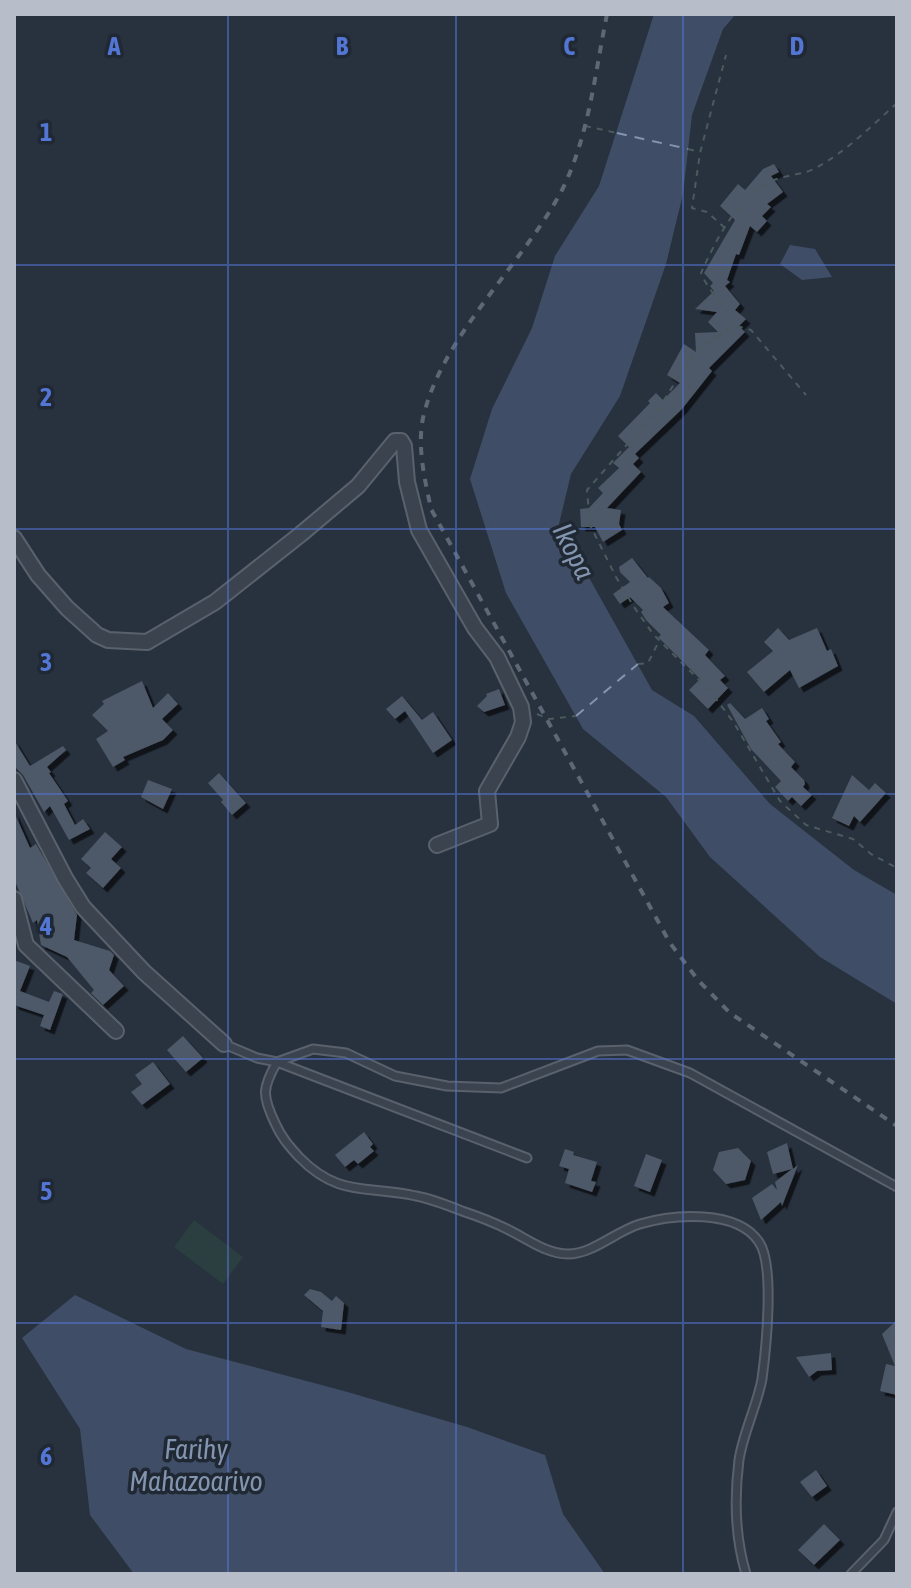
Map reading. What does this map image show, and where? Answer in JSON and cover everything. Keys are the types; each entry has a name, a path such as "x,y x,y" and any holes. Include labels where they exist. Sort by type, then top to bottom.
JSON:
{"street":[{"path":"14,538 47,586 97,635 108,640 147,642 215,602 301,534 358,486 394,443 401,441 419,530 475,628 497,657 521,707 523,722 518,737 487,791 490,824 437,845"},
{"path":"14,780 83,907 144,972 224,1044"},
{"path":"14,899 26,945 116,1031"}],"lane":[{"path":"224,1044 527,1158"},
{"path":"746,1574 735,1529 739,1458 762,1380 768,1282 766,1255 752,1233 720,1219 688,1215 639,1224 584,1252 566,1254 543,1248 466,1212 416,1196 342,1186 316,1174 279,1135 266,1106 267,1083 277,1062 313,1049 346,1053 395,1076 447,1086 501,1088 598,1051 627,1050 690,1073 897,1187"},
{"path":"851,1574 884,1540 897,1512"}],"path":[{"path":"726,55 700,153 692,208 707,212 726,229"},
{"path":"735,326 729,311 704,282 701,273 726,229 751,195 773,181 812,170 848,145 897,103"},
{"path":"585,126 617,133"},
{"path":"688,149 700,153"},
{"path":"806,395 751,330 735,326 695,351 659,408 587,490 590,525 616,577 659,640 711,692 734,723 780,801 806,825 853,839 871,854 897,868"},
{"path":"638,664 648,663 659,640"},
{"path":"521,707 549,719 576,716"}],"shaded area":[{"path":"194,1220 243,1257 223,1284 174,1247"}],"water":[{"name":"Ikopa","path":"654,14 736,14 723,29 692,115 683,194 666,264 620,396 571,474 559,524 652,690 694,716 770,804 854,870 897,895 897,1004 820,957 710,857 666,797 583,729 506,593 470,479 492,409 532,328 555,256 599,186"},
{"path":"790,245 815,249 832,277 802,280 780,264"},
{"name":"Farihy Mahazoarivo","path":"75,1295 186,1349 467,1427 545,1455 563,1514 605,1574 134,1574 90,1515 80,1429 22,1338"}],"building":[{"path":"774,164 779,172 771,176 783,192 767,204 771,207 762,216 767,221 757,232 750,226 739,255 736,254 727,280 730,282 725,286 740,304 735,310 746,319 739,326 745,332 709,368 712,371 682,409 635,454 639,458 633,464 641,472 607,508 621,510 619,524 622,530 603,542 595,527 581,527 580,509 589,508 603,493 598,488 619,468 613,463 629,447 618,436 656,393 663,400 680,383 667,375 684,344 696,352 695,333 718,332 708,322 717,312 695,309 714,291 710,286 713,283 704,273 735,220 720,206 738,184 745,190 763,169"},
{"path":"632,558 661,588 669,603 663,607 709,650 705,655 725,676 720,680 728,688 708,709 689,690 700,679 658,637 661,635 646,620 641,612 643,610 630,597 620,604 613,594 630,582 619,567"},
{"path":"778,628 789,640 817,628 838,666 799,688 790,670 764,692 747,672 773,651 764,642"},
{"path":"142,681 153,708 168,693 178,704 162,719 173,730 163,740 123,757 125,760 113,767 96,739 108,731 92,715 104,704 102,701"},
{"path":"499,689 505,705 484,712 477,706 486,694"},
{"path":"402,696 422,720 433,712 452,740 433,753 405,711 395,719 386,709"},
{"path":"730,703 745,719 762,708 769,719 766,721 781,742 778,744 795,762 791,767 804,780 803,787 812,795 801,806 792,797 788,801 775,787 781,781 751,749 727,705"},
{"path":"14,740 30,766 63,746 66,750 47,767 68,801 64,804 75,825 83,819 90,829 69,840 50,806 44,812 23,775 14,766"},
{"path":"219,773 246,803 232,815 208,783"},
{"path":"852,775 869,790 875,783 886,793 860,822 854,816 849,826 832,818"},
{"path":"148,780 172,789 163,809 141,797"},
{"path":"14,812 30,848 36,844 77,915 74,940 114,955 109,970 124,986 103,1005 67,957 41,945 37,920 33,923 14,879"},
{"path":"105,832 122,847 111,859 121,868 103,888 86,873 91,868 81,859"},
{"path":"14,960 30,966 20,991 49,1002 54,991 63,994 50,1030 40,1026 44,1015 14,1005"},
{"path":"183,1036 203,1058 186,1072 167,1050"},
{"path":"153,1062 170,1084 142,1105 131,1092 142,1084 135,1075"},
{"path":"364,1132 374,1151 358,1164 354,1160 345,1167 335,1155"},
{"path":"787,1143 793,1169 798,1165 782,1206 781,1202 761,1220 752,1198 772,1184 777,1190 775,1182 792,1169 773,1174 767,1152"},
{"path":"738,1148 751,1161 745,1180 726,1184 713,1170 719,1152"},
{"path":"565,1149 574,1152 573,1155 597,1162 591,1181 596,1182 592,1192 565,1183 569,1169 559,1166"},
{"path":"646,1154 662,1160 650,1192 634,1186"},
{"path":"310,1289 321,1292 332,1301 336,1296 344,1303 341,1330 321,1327 323,1311 304,1295"},
{"path":"897,1320 897,1395 880,1391 886,1364 895,1366 882,1334"},
{"path":"831,1353 832,1370 817,1371 809,1377 796,1357"},
{"path":"816,1470 827,1486 812,1497 800,1482"},
{"path":"824,1524 840,1540 814,1565 798,1550"}],"ferry route":[{"path":"617,133 688,149"},
{"path":"576,716 638,664"}],"railway":[{"path":"607,14 585,126 562,190 546,218 465,330 433,388 423,418 421,441 431,509 670,943 698,980 730,1013 897,1126"}]}
